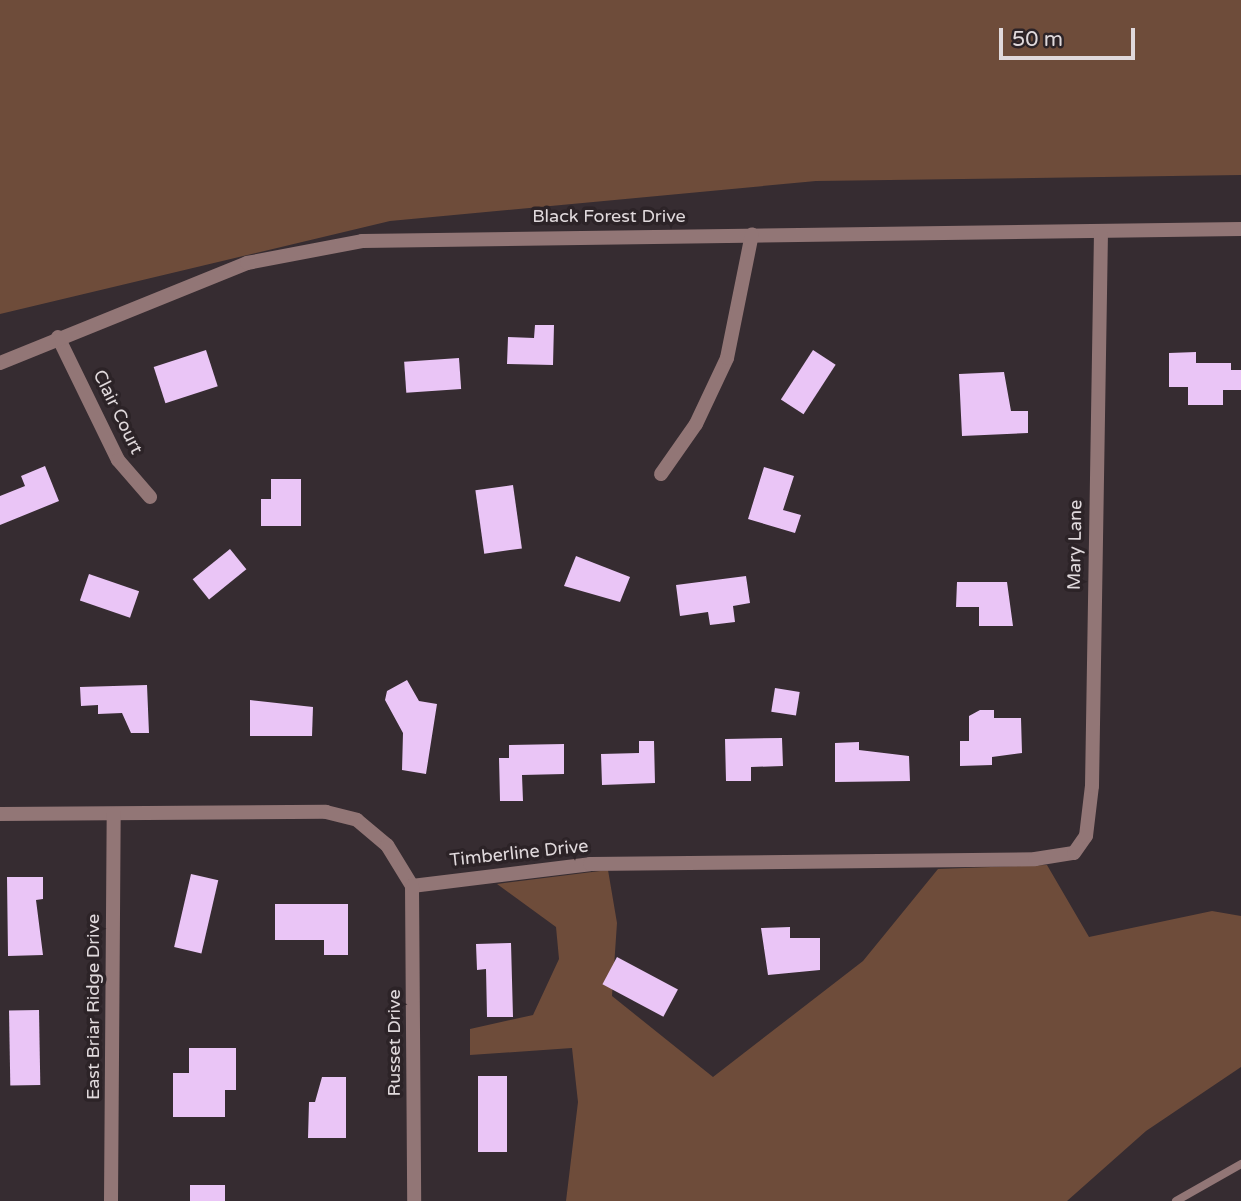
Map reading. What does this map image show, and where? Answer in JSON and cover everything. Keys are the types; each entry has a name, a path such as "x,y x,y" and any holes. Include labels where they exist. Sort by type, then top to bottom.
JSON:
{"street":[{"name":"Black Forest Drive","path":"0,363 58,337 247,263 316,248 517,235 1101,233 1241,229"},
{"name":"Mary Lane","path":"1074,853 1086,836 1092,786 1101,233"},
{"path":"661,474 696,424 727,358 752,234"},
{"name":"Clair Court","path":"58,337 118,460 150,498"},
{"path":"0,814 114,814 234,809 357,820 387,845 412,886"},
{"name":"East Briar Ridge Drive","path":"111,1201 114,814"},
{"name":"Timberline Drive","path":"412,886 590,864 1035,859 1074,853"},
{"name":"Russet Drive","path":"412,886 414,1201"}],"lane":[{"path":"1176,1201 1241,1164"}],"shaded area":[{"path":"0,0 1241,0 1241,175 816,181 390,221 0,314"},
{"path":"1047,865 1089,937 1212,911 1241,916 1241,1067 1146,1131 1067,1201 566,1201 578,1102 572,1048 470,1055 470,1029 533,1015 559,959 556,927 497,884 608,870 617,923 612,996 713,1077 863,961 938,869"}],"building":[{"path":"535,325 554,325 553,365 507,364 508,337 534,338"},
{"path":"206,350 218,386 165,403 154,367"},
{"path":"813,350 836,365 804,414 781,399"},
{"path":"1196,352 1196,363 1231,363 1231,370 1241,370 1241,390 1223,390 1223,405 1188,405 1188,387 1169,387 1169,353"},
{"path":"459,358 461,389 406,393 404,362"},
{"path":"1004,372 1011,411 1028,411 1028,433 962,436 959,374"},
{"path":"45,466 59,501 0,525 0,496 25,486 21,476"},
{"path":"764,467 794,476 783,510 801,515 795,533 748,519"},
{"path":"271,479 301,479 301,526 261,526 261,499 271,499"},
{"path":"513,485 522,548 484,554 475,490"},
{"path":"230,549 246,569 209,599 193,579"},
{"path":"576,556 630,577 620,602 564,586"},
{"path":"89,574 139,591 130,618 80,600"},
{"path":"746,576 750,603 733,606 735,622 710,625 708,612 680,616 676,585"},
{"path":"957,582 1007,582 1013,626 979,626 979,607 956,607"},
{"path":"407,680 419,701 437,704 426,774 402,770 403,733 385,700 387,691"},
{"path":"147,685 149,733 131,733 122,713 98,714 98,705 81,706 80,687"},
{"path":"775,688 800,692 796,716 771,712"},
{"path":"250,700 313,707 312,736 250,736"},
{"path":"980,710 994,710 994,718 1021,718 1022,753 992,757 992,765 960,766 960,741 969,741 969,716"},
{"path":"782,738 783,766 751,767 751,781 726,781 725,739"},
{"path":"639,741 654,741 655,783 602,785 601,754 639,753"},
{"path":"859,742 859,750 909,756 910,781 835,782 835,743"},
{"path":"564,744 564,774 522,775 523,801 500,801 499,758 509,758 509,745"},
{"path":"191,874 218,880 201,953 174,947"},
{"path":"7,877 43,877 43,899 36,900 43,955 8,956"},
{"path":"275,904 348,904 348,955 324,955 324,940 275,940"},
{"path":"790,927 790,938 820,938 820,970 768,975 761,928"},
{"path":"511,943 513,1017 487,1017 486,969 477,970 476,944"},
{"path":"617,957 678,989 663,1017 602,984"},
{"path":"39,1010 40,1085 10,1086 9,1011"},
{"path":"189,1048 236,1048 236,1090 225,1090 225,1117 173,1117 173,1073 189,1073"},
{"path":"478,1076 507,1076 507,1152 478,1152"},
{"path":"322,1077 346,1077 346,1138 308,1138 309,1102 315,1102"},
{"path":"190,1185 225,1185 225,1201 190,1201"}]}
